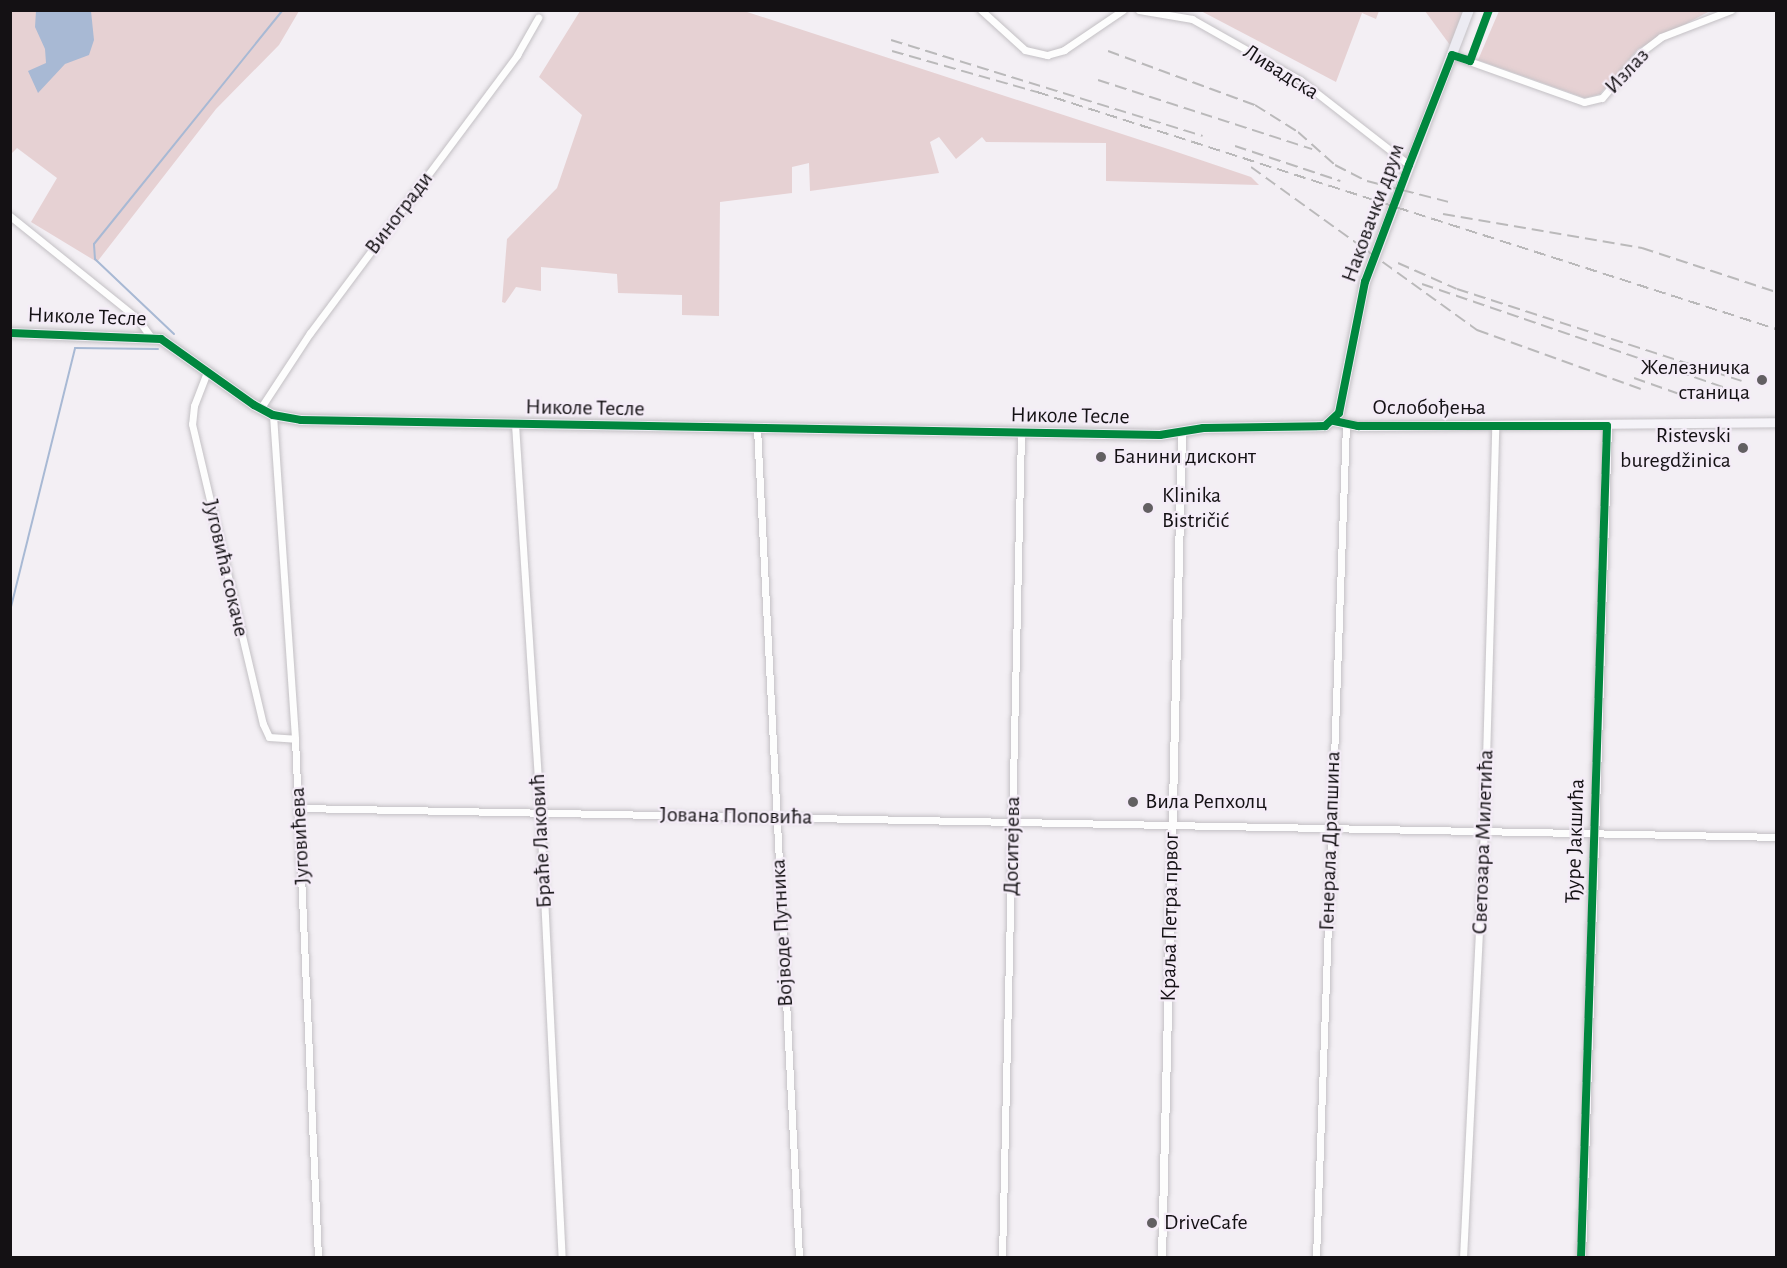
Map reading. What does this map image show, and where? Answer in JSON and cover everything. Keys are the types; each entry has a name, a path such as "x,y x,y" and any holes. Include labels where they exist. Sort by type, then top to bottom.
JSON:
{"main road":[{"name":"Наковачки друм","path":"1334,421 1339,413 1365,282 1469,10"},
{"name":"Николе Тесле","path":"10,333 152,337 174,346 260,409 273,415 301,420 1021,434 1182,433"},
{"name":"Ослобођења","path":"1182,433 1203,428 1325,426 1334,421 1346,425 1496,426 1776,422"},
{"name":"Ђуре Јакшића","path":"1581,1257 1607,426"}],"street":[{"path":"981,10 1025,50 1047,55 1064,50 1123,10"},
{"name":"Ливадска","path":"1139,10 1192,19 1300,80 1409,165"},
{"name":"Излаз","path":"1452,56 1584,102 1602,98 1640,53 1661,37 1731,10"},
{"name":"Виногради","path":"260,409 310,333 517,55 538,18"},
{"path":"10,216 137,318 152,337"},
{"name":"Југовића сокаче","path":"207,372 194,406 192,424 263,724 269,737 295,739"},
{"name":"Југовићева","path":"273,415 299,808 318,1257"},
{"name":"Браће Лаковић","path":"515,424 540,814 562,1257"},
{"name":"Генерала Драпшина","path":"1316,1257 1346,425"},
{"name":"Светозара Милетића","path":"1463,1257 1484,831 1496,426"},
{"name":"Војводе Путника","path":"757,428 775,816 800,1257"},
{"name":"Краља Петра првог","path":"1161,1257 1182,433"},
{"name":"Доситејева","path":"1002,1257 1021,434"},
{"name":"Јована Поповића","path":"299,808 540,814 775,816 1172,827 1776,837"}],"shaded area":[{"path":"11,11 299,11 279,45 216,109 97,262 31,222 57,178 17,148 11,154"},
{"path":"580,11 744,11 1251,177 1259,185 1106,181 1106,143 986,142 982,137 956,159 939,137 930,142 939,173 810,191 809,163 792,167 792,193 720,202 719,316 682,315 682,295 618,293 617,274 541,267 541,291 516,287 505,303 502,302 507,239 557,188 582,115 539,77"},
{"path":"1201,11 1379,11 1376,19 1362,13 1336,82"},
{"path":"1425,11 1463,11 1450,45"},
{"path":"1499,11 1710,11 1638,49 1600,94 1585,98 1478,60"}],"water":[{"path":"36,11 91,11 94,40 89,55 65,64 38,93 28,71 46,63 45,49 35,27"}],"waterway":[{"path":"174,334 95,259 94,244 283,10"},
{"path":"10,611 75,348 158,349"}],"railway":[{"path":"891,40 1203,136"},
{"path":"892,51 1037,92 1776,329"},
{"path":"1108,51 1255,105 1298,132 1335,165 1367,181 1449,202"},
{"path":"1098,80 1312,149"},
{"path":"1235,146 1340,181"},
{"path":"1251,167 1477,330 1644,390"},
{"path":"1443,214 1642,248 1776,292"},
{"path":"1398,263 1457,289 1741,381"},
{"path":"1422,284 1731,390"},
{"path":"1634,378 1685,396"}],"cycle path":[{"path":"10,333 161,339 254,405 273,415 301,420 1160,435 1203,428 1325,426 1339,413 1365,282 1452,55 1470,61 1489,10"},
{"path":"1334,421 1358,426 1607,426 1581,1258"}],"place":[{"name":"Железничка станица","path":"1762,380"},
{"name":"Ristevski buregdžinica","path":"1743,448"},
{"name":"Банини дисконт","path":"1101,457"},
{"name":"Klinika Bistričić","path":"1148,508"},
{"name":"Вила Репхолц","path":"1133,802"},
{"name":"DriveCafe","path":"1152,1223"}]}
